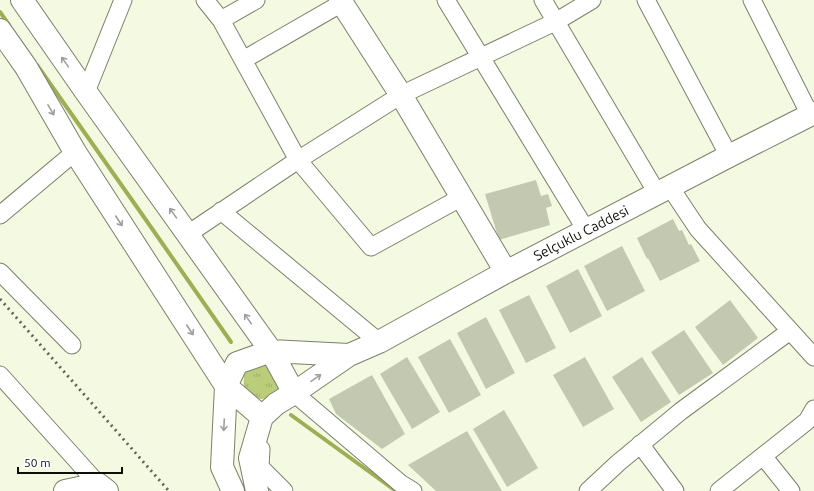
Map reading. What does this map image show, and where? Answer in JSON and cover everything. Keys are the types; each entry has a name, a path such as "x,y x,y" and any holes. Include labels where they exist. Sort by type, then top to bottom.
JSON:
{"main road":[{"path":"22,0 271,351 294,393"},
{"path":"341,2 401,94 506,272"},
{"path":"0,30 26,67 75,152 226,386 262,417 250,458 257,491"},
{"name":"Selçuklu Caddesi","path":"262,417 276,404 349,355 379,342 506,272 812,114"},
{"path":"233,491 222,467 226,386 237,363 271,351"},
{"name":"Selçuklu Caddesi","path":"271,351 349,355"},
{"path":"65,491 97,489"}],"street":[{"path":"86,92 123,0"},
{"path":"205,0 221,20 298,160 371,247 462,197"},
{"path":"221,20 256,0"},
{"path":"446,0 586,230"},
{"path":"543,0 664,190 814,357"},
{"path":"188,234 298,160 401,94 557,21 592,0"},
{"path":"646,0 729,156"},
{"path":"752,0 812,114"},
{"path":"243,60 341,2"},
{"path":"0,215 75,152"},
{"path":"221,211 379,342"},
{"path":"0,272 72,345"},
{"path":"588,491 640,444 681,411 790,331"},
{"path":"0,375 97,489"},
{"path":"294,393 400,483 413,491"},
{"path":"719,491 807,420 814,410"},
{"path":"262,417 260,467 284,491"},
{"path":"640,444 675,491"},
{"path":"763,456 791,491"}],"green space":[{"path":"265,362 279,387 267,398 254,398 245,388 245,372"}],"building":[{"path":"536,180 541,196 548,194 552,206 546,208 550,225 499,240 485,194"},
{"path":"673,219 679,231 682,230 689,245 691,244 700,261 660,281 637,238"},
{"path":"622,246 645,291 607,311 584,266"},
{"path":"578,269 602,316 570,333 546,286"},
{"path":"529,295 556,348 526,363 499,310"},
{"path":"730,300 758,338 723,365 695,327"},
{"path":"486,317 515,373 486,389 457,333"},
{"path":"684,330 713,373 679,395 651,352"},
{"path":"450,339 481,395 449,413 418,357"},
{"path":"407,357 440,412 412,429 380,374"},
{"path":"585,357 614,409 583,427 553,375"},
{"path":"642,357 671,402 641,422 612,377"},
{"path":"372,375 405,434 382,449 336,414 329,399"},
{"path":"504,410 538,468 507,487 473,429"},
{"path":"467,431 502,491 436,491 408,465"}],"waterway":[{"path":"0,12 9,25"},
{"path":"37,65 231,342"},
{"path":"291,415 396,491"}],"railway":[{"path":"0,299 169,491"}]}
